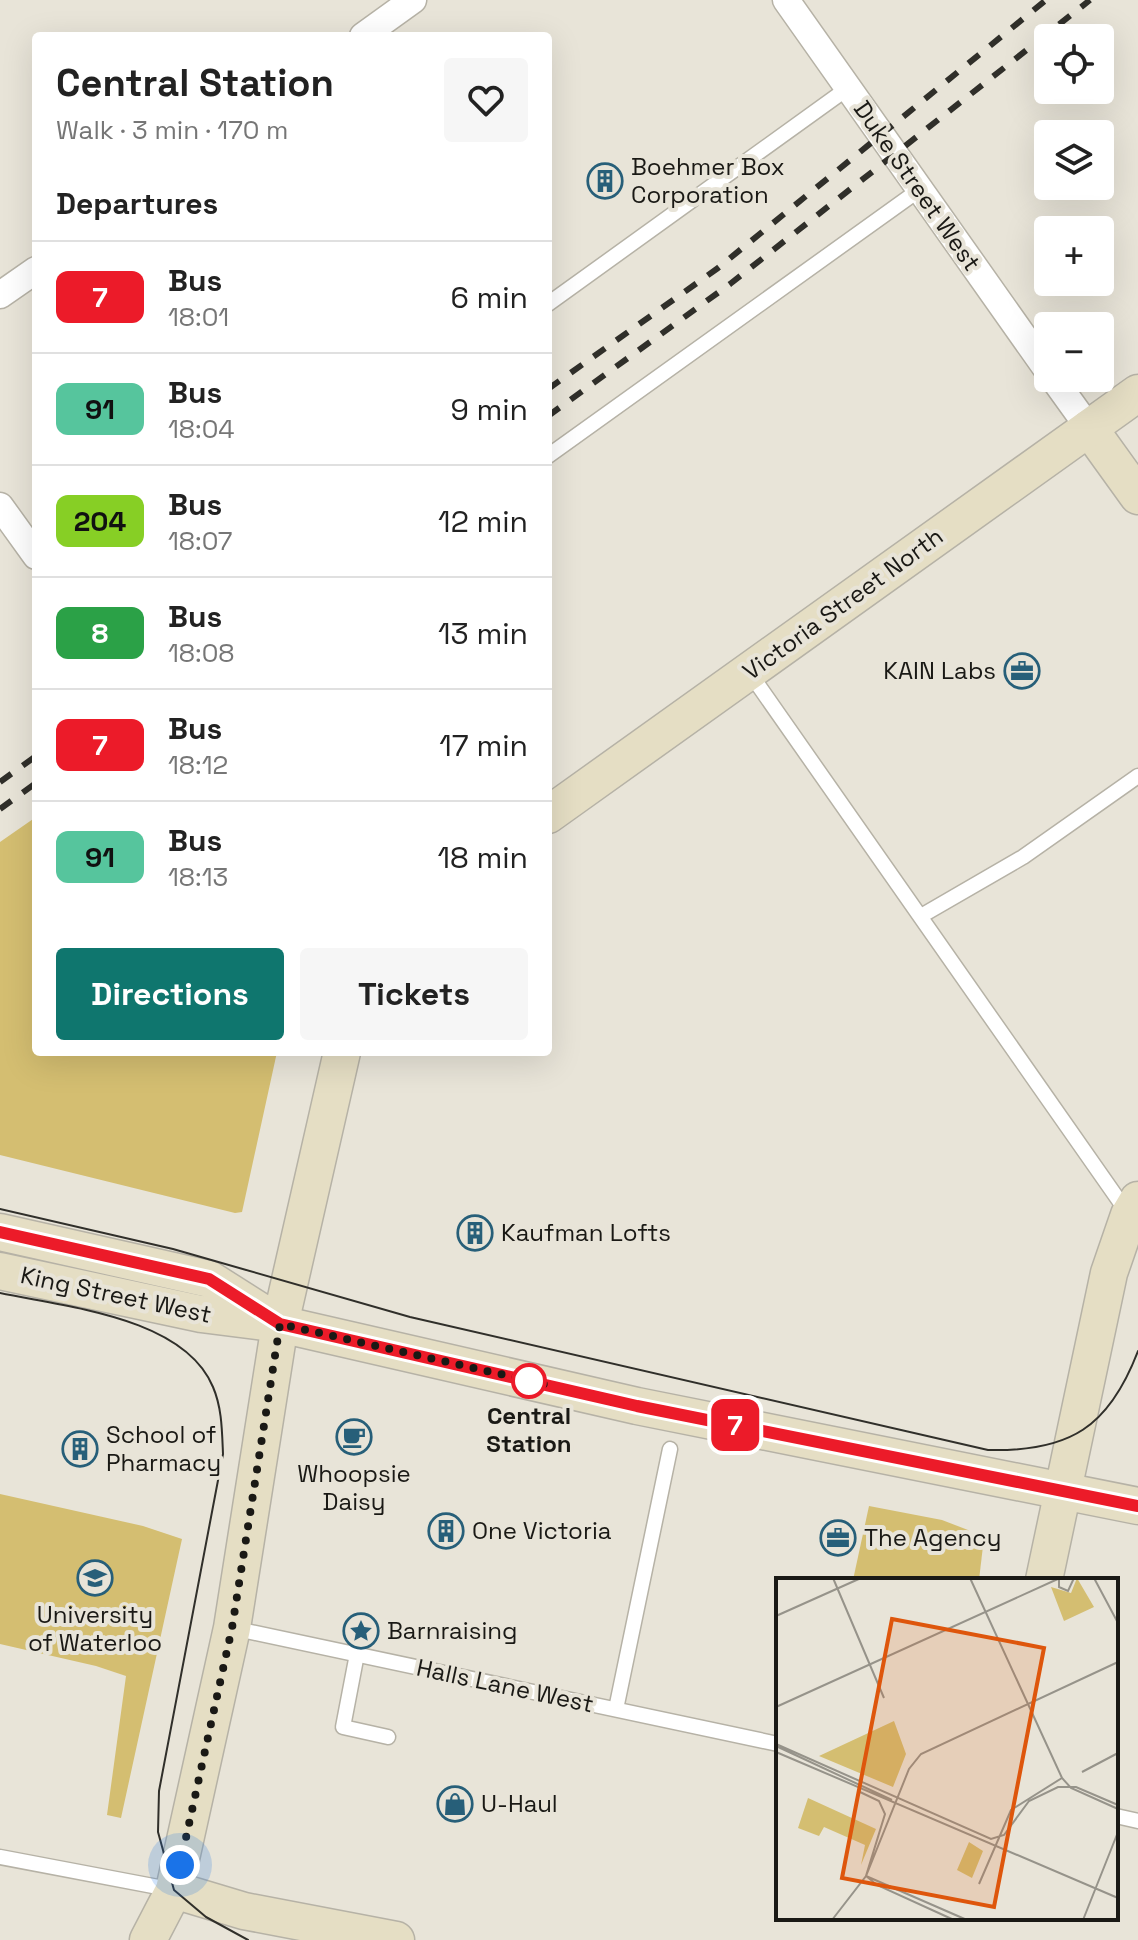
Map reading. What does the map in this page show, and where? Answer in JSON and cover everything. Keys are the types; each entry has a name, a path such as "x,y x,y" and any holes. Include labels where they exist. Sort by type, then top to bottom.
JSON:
{"main road":[{"name":"Victoria Street North","path":"552,812 1138,393"},
{"path":"1089,428 1138,496"},
{"path":"148,1940 174,1890 232,1628 280,1324 341,1056"},
{"path":"1044,1578 1109,1273 1135,1211"},
{"name":"King Street West","path":"0,1232 209,1279 280,1324"},
{"name":"King Street West","path":"0,1271 201,1314 280,1324 637,1406 1138,1506"},
{"path":"174,1890 244,1911 396,1940"}],"street":[{"path":"369,32 413,0"},
{"name":"Duke Street West","path":"786,0 1034,351"},
{"path":"0,295 32,273"},
{"path":"1063,392 1089,428"},
{"path":"0,506 32,550"}],"lane":[{"path":"552,301 848,88"},
{"path":"552,453 919,190"},
{"path":"749,672 1135,1211"},
{"path":"921,916 1023,857 1138,776"},
{"path":"616,1709 670,1449"},
{"name":"Halls Lane West","path":"232,1628 776,1744"},
{"path":"357,1654 343,1727 388,1737"},
{"path":"1118,1816 1138,1821"},
{"path":"0,1857 174,1890"}],"shaded area":[{"path":"32,820 32,1056 276,1056 242,1212 235,1213 0,1155 0,842"},
{"path":"0,1494 143,1526 182,1539 121,1818 107,1815 126,1676 0,1644"},
{"path":"869,1506 942,1520 968,1530 983,1546 979,1578 853,1578"}],"tram line":[{"path":"0,1209 173,1249 410,1317 988,1450 1042,1446 1064,1440 1083,1430 1114,1399 1138,1351"},
{"path":"0,1293 89,1310 150,1330 177,1345 198,1363 213,1387 220,1411 223,1454 159,1791 158,1832 174,1890 206,1917 248,1940"}],"railway":[{"path":"552,386 718,268 1046,0"},
{"path":"552,413 730,284 1090,0"},
{"path":"0,782 32,759"},
{"path":"0,809 32,786"}],"bus line":[{"name":"7","path":"0,1232 209,1279 280,1324 637,1406 1138,1506"}],"place":[{"name":"Boehmer Box Corporation","path":"605,181"},
{"name":"KAIN Labs","path":"1022,671"},
{"name":"Kaufman Lofts","path":"475,1233"},
{"name":"Central Station","path":"529,1381"},
{"name":"Whoopsie Daisy","path":"354,1437"},
{"name":"School of Pharmacy","path":"80,1449"},
{"name":"One Victoria","path":"446,1531"},
{"name":"The Agency","path":"838,1538"},
{"name":"University of Waterloo","path":"95,1578"},
{"name":"Barnraising","path":"361,1631"},
{"name":"U-Haul","path":"455,1804"}],"route":[{"path":"180,1865 232,1628 280,1324 544,1384 529,1381"}]}
